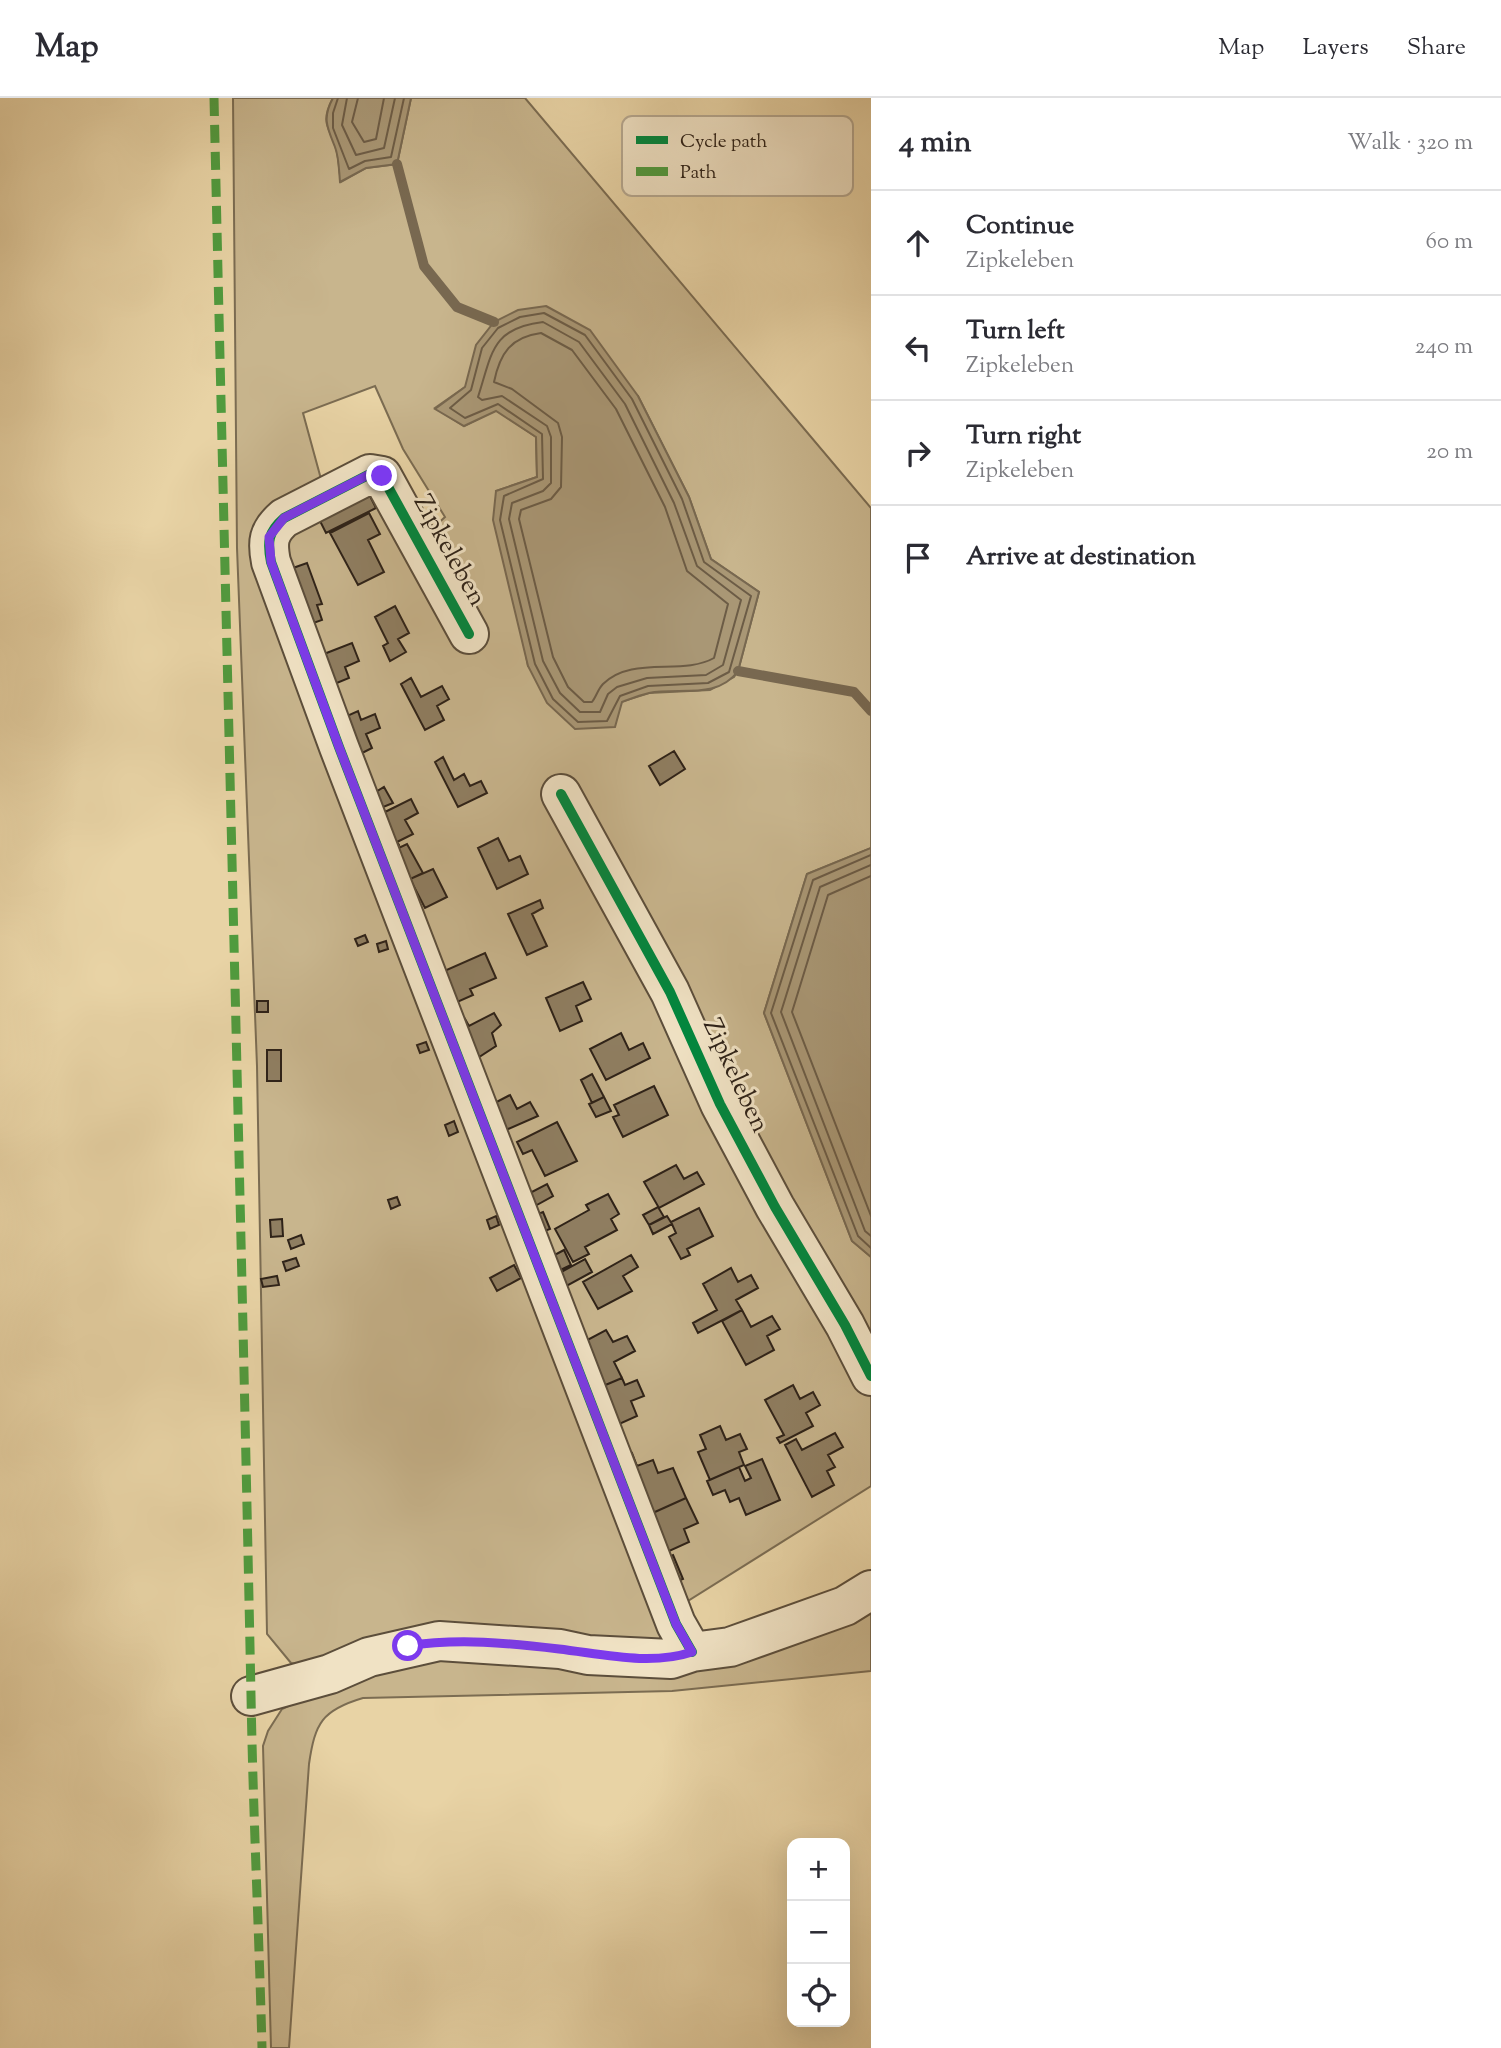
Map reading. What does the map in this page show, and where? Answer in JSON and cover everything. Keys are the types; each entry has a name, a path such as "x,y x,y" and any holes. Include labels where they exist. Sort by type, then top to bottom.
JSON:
{"street":[{"name":"Zipkeleben","path":"469,634 382,476 370,474 284,518 274,527 268,544 271,562 339,747 671,1611 692,1652"},
{"name":"Zipkeleben","path":"561,794 670,992 720,1104 871,1376"},
{"path":"251,1696 330,1674 382,1653 439,1641 560,1649 602,1656 671,1659 692,1652 742,1643 845,1606 871,1590"}],"shaded area":[{"path":"233,98 333,98 326,121 337,153 341,182 366,168 397,164 411,98 525,98 871,508 871,848 807,874 764,1013 852,1241 871,1257 871,1486 680,1606 658,1642 314,1668 291,1663 267,1634 257,1066 237,548","holes":["375,386 403,449 445,517 433,528 346,472 321,479 303,413","465,387 638,396 689,497 711,559 759,592 738,671 734,677 710,690 649,693 621,702 528,666 496,491 537,477 536,437 496,410 464,426 435,408"]},
{"path":"871,1603 871,1671 672,1691 363,1698 329,1713 314,1738 309,1764 289,2048 271,2048 263,1746 268,1731 282,1709 397,1656 553,1660"}],"water":[{"path":"333,98 411,98 397,164 366,168 340,182 337,155 327,122"},
{"path":"546,306 590,330 638,396 689,497 711,559 759,592 738,671 729,680 709,689 649,693 622,702 615,727 575,729 547,703 528,666 493,520 496,491 537,477 536,437 496,411 464,426 435,409 465,387 476,345 494,322 518,310"},
{"path":"871,848 871,1257 852,1241 764,1013 807,874"}],"building":[{"path":"369,494 376,508 326,533 319,519"},
{"path":"369,513 380,534 368,540 384,572 358,585 330,533"},
{"path":"307,563 322,604 317,605 322,620 305,626 293,568"},
{"path":"395,606 409,633 398,639 406,652 390,661 383,646 388,643 375,617"},
{"path":"352,643 359,661 345,667 349,678 327,687 324,654"},
{"path":"411,678 421,697 442,686 449,699 437,706 444,720 425,730 401,684"},
{"path":"358,711 361,720 375,714 380,728 366,734 372,748 362,753 366,763 358,767 338,720"},
{"path":"674,751 685,769 660,785 649,766"},
{"path":"443,757 454,780 464,774 470,786 481,781 487,793 458,807 435,762"},
{"path":"384,787 393,803 383,807 385,812 411,799 418,813 405,820 413,834 397,842 399,845 396,847 369,796"},
{"path":"498,838 509,861 520,856 528,874 497,889 478,848"},
{"path":"407,844 423,873 402,883 390,852"},
{"path":"433,869 447,897 425,908 410,879"},
{"path":"540,900 543,908 532,914 547,946 527,955 508,914"},
{"path":"365,935 368,942 358,946 355,939"},
{"path":"386,941 388,949 379,952 377,944"},
{"path":"485,953 496,978 470,989 473,995 455,1003 442,972"},
{"path":"583,982 591,999 576,1006 582,1021 560,1031 546,998"},
{"path":"257,1001 268,1001 268,1012 257,1012"},
{"path":"494,1013 501,1025 492,1033 496,1046 470,1063 456,1025 465,1019 469,1026"},
{"path":"621,1033 629,1050 643,1043 650,1058 606,1080 590,1049"},
{"path":"426,1042 429,1050 420,1053 417,1045"},
{"path":"267,1050 281,1050 281,1081 267,1081"},
{"path":"592,1074 604,1097 592,1103 581,1080"},
{"path":"654,1086 668,1115 623,1137 613,1117 619,1115 614,1105"},
{"path":"510,1095 517,1109 530,1102 538,1116 499,1133 487,1107"},
{"path":"604,1097 611,1111 596,1117 589,1104"},
{"path":"454,1121 458,1132 449,1136 445,1125"},
{"path":"557,1122 577,1161 545,1176 532,1150 523,1154 517,1142"},
{"path":"676,1165 684,1179 697,1172 704,1184 659,1208 644,1182"},
{"path":"547,1184 553,1196 535,1206 528,1194"},
{"path":"608,1194 619,1214 611,1219 617,1230 585,1247 589,1254 573,1262 555,1229 589,1210 586,1205"},
{"path":"397,1197 400,1205 391,1209 388,1200"},
{"path":"658,1207 664,1217 649,1225 643,1215"},
{"path":"699,1208 713,1236 687,1249 690,1255 681,1259 669,1237 676,1233 671,1222"},
{"path":"543,1212 550,1229 537,1234 530,1217"},
{"path":"496,1216 499,1225 490,1229 487,1220"},
{"path":"667,1216 672,1224 653,1234 649,1225"},
{"path":"282,1219 283,1236 271,1237 270,1220"},
{"path":"301,1235 304,1244 291,1249 288,1240"},
{"path":"564,1250 571,1265 554,1273 547,1259"},
{"path":"631,1255 638,1267 623,1276 632,1291 598,1309 583,1282"},
{"path":"296,1258 299,1266 286,1271 283,1262"},
{"path":"585,1259 592,1272 561,1289 554,1276"},
{"path":"514,1265 521,1278 497,1291 490,1278"},
{"path":"731,1268 738,1282 751,1275 758,1288 736,1300 742,1310 698,1333 693,1323 717,1310 703,1284"},
{"path":"277,1276 279,1285 263,1287 261,1279"},
{"path":"742,1310 751,1327 772,1316 780,1329 767,1336 774,1350 746,1365 722,1321"},
{"path":"606,1330 613,1342 627,1336 635,1351 614,1362 622,1378 596,1389 578,1345"},
{"path":"622,1378 625,1385 637,1380 644,1396 631,1401 637,1416 617,1425 596,1389"},
{"path":"793,1385 800,1399 813,1392 820,1405 806,1413 813,1426 780,1443 777,1438 784,1435 765,1400"},
{"path":"720,1426 726,1440 740,1434 747,1449 739,1452 744,1465 710,1480 698,1452 706,1449 700,1435"},
{"path":"835,1433 843,1447 828,1455 835,1467 827,1471 834,1485 812,1497 785,1445 796,1439 802,1450"},
{"path":"632,1453 637,1466 653,1460 658,1473 673,1468 686,1498 646,1516 622,1456"},
{"path":"762,1459 780,1500 746,1515 739,1498 730,1502 725,1490 713,1495 707,1481 739,1467 745,1481 751,1478 745,1466"},
{"path":"686,1498 698,1523 684,1529 689,1542 667,1552 646,1516"},
{"path":"673,1555 683,1579 670,1584 661,1561"}],"waterway":[{"path":"397,164 424,266 457,307 494,322"},
{"path":"738,671 854,692 871,711"}],"marked path":[{"path":"214,98 252,1739 262,2048"}],"cycle path":[{"path":"469,634 382,476 370,474 284,518 272,533 269,543 271,562 339,747 676,1624 692,1652"},
{"path":"561,794 670,992 720,1104 871,1376"}],"route":[{"path":"382,476 370,474 284,518 274,527 269,537 271,562 339,747 676,1624 692,1652 671,1659 588,1655 560,1649 439,1641 408,1646"}]}
